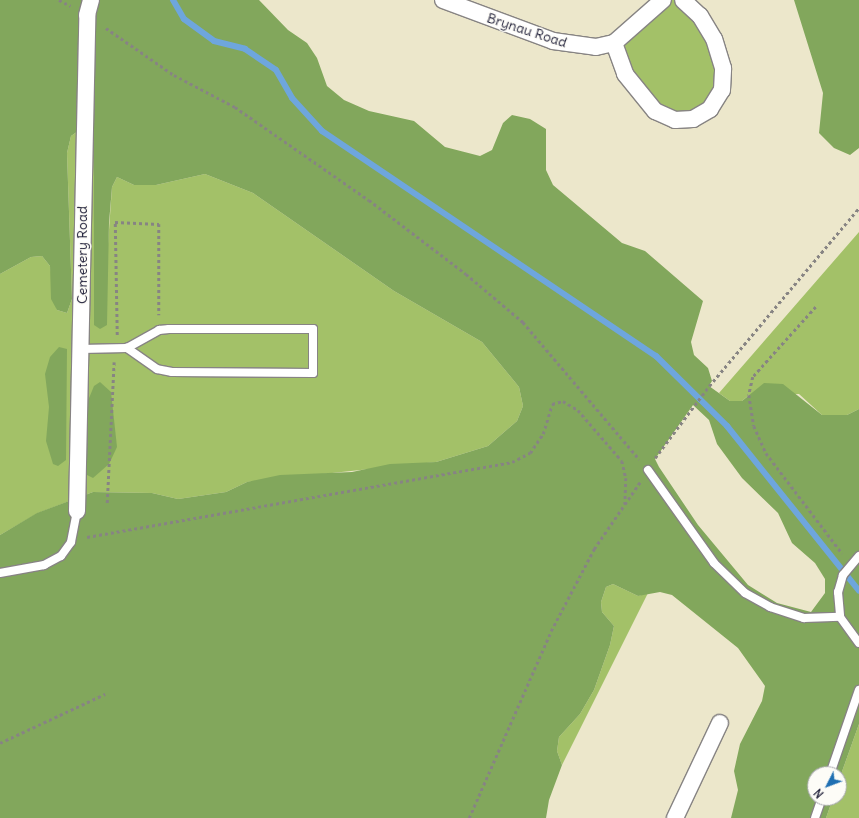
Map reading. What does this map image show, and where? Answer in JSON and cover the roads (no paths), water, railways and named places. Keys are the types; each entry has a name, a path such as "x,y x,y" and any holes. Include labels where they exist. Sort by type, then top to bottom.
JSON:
{"street":[{"name":"Brynau Road","path":"443,0 553,41 596,47 614,43"},
{"path":"663,0 614,43 625,74 655,111 675,120 693,119 710,109 722,90 723,68 714,39 700,16 683,0"},
{"name":"Cemetery Road","path":"77,511 89,7"},
{"path":"675,818 720,723"}],"lane":[{"path":"81,349 127,348 159,330 313,329 313,373 172,372 157,369 127,348"},
{"path":"648,470 714,563 746,592 770,607 804,618 840,617"},
{"path":"0,573 44,565 61,556 71,542 77,511"},
{"path":"859,556 842,575 838,592 840,617 859,643"},
{"path":"833,766 859,690"},
{"path":"815,818 819,806"}],"waterway":[{"path":"173,0 184,19 214,41 245,49 276,70 292,98 322,131 656,356 727,426 859,591"}]}
